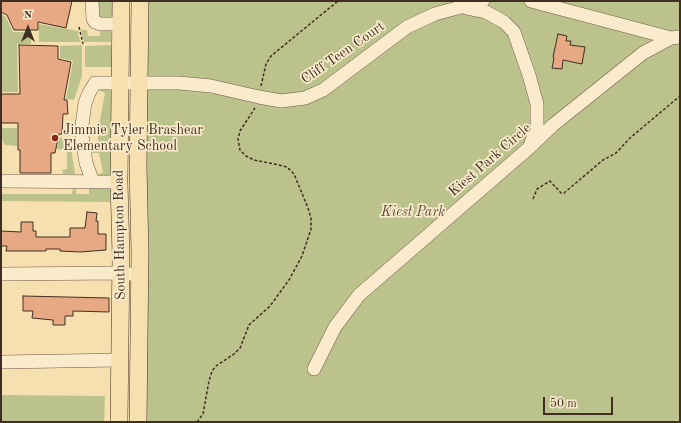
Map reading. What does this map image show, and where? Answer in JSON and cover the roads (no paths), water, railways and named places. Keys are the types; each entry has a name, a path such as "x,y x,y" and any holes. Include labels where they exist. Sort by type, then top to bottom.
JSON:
{"main road":[{"name":"South Hampton Road","path":"119,422 121,273 118,182 121,1"},
{"name":"South Hampton Road","path":"138,422 138,167 140,1"}],"street":[{"path":"92,1 93,19 95,22 100,24 121,24"},
{"name":"Cliff Teen Court","path":"93,182 84,150 82,125 85,104 95,83 179,83 211,86 259,97 281,100 305,98 328,86 407,27 434,14 483,1"},
{"path":"532,1 676,37"},
{"name":"Cliff Teen Court","path":"460,7 486,12 504,22 514,32 529,75 537,104 537,125 530,147"},
{"name":"Kiest Park Circle","path":"314,369 335,327 359,295 530,147 553,125 643,53 676,37"},
{"path":"1,181 118,182"},
{"path":"1,274 121,273 139,275"},
{"path":"3,362 120,360"}],"place":[{"name":"Jimmie Tyler Brashear Elementary School","path":"55,138"}],"park label":[{"name":"Kiest Park","path":"413,212"}]}
